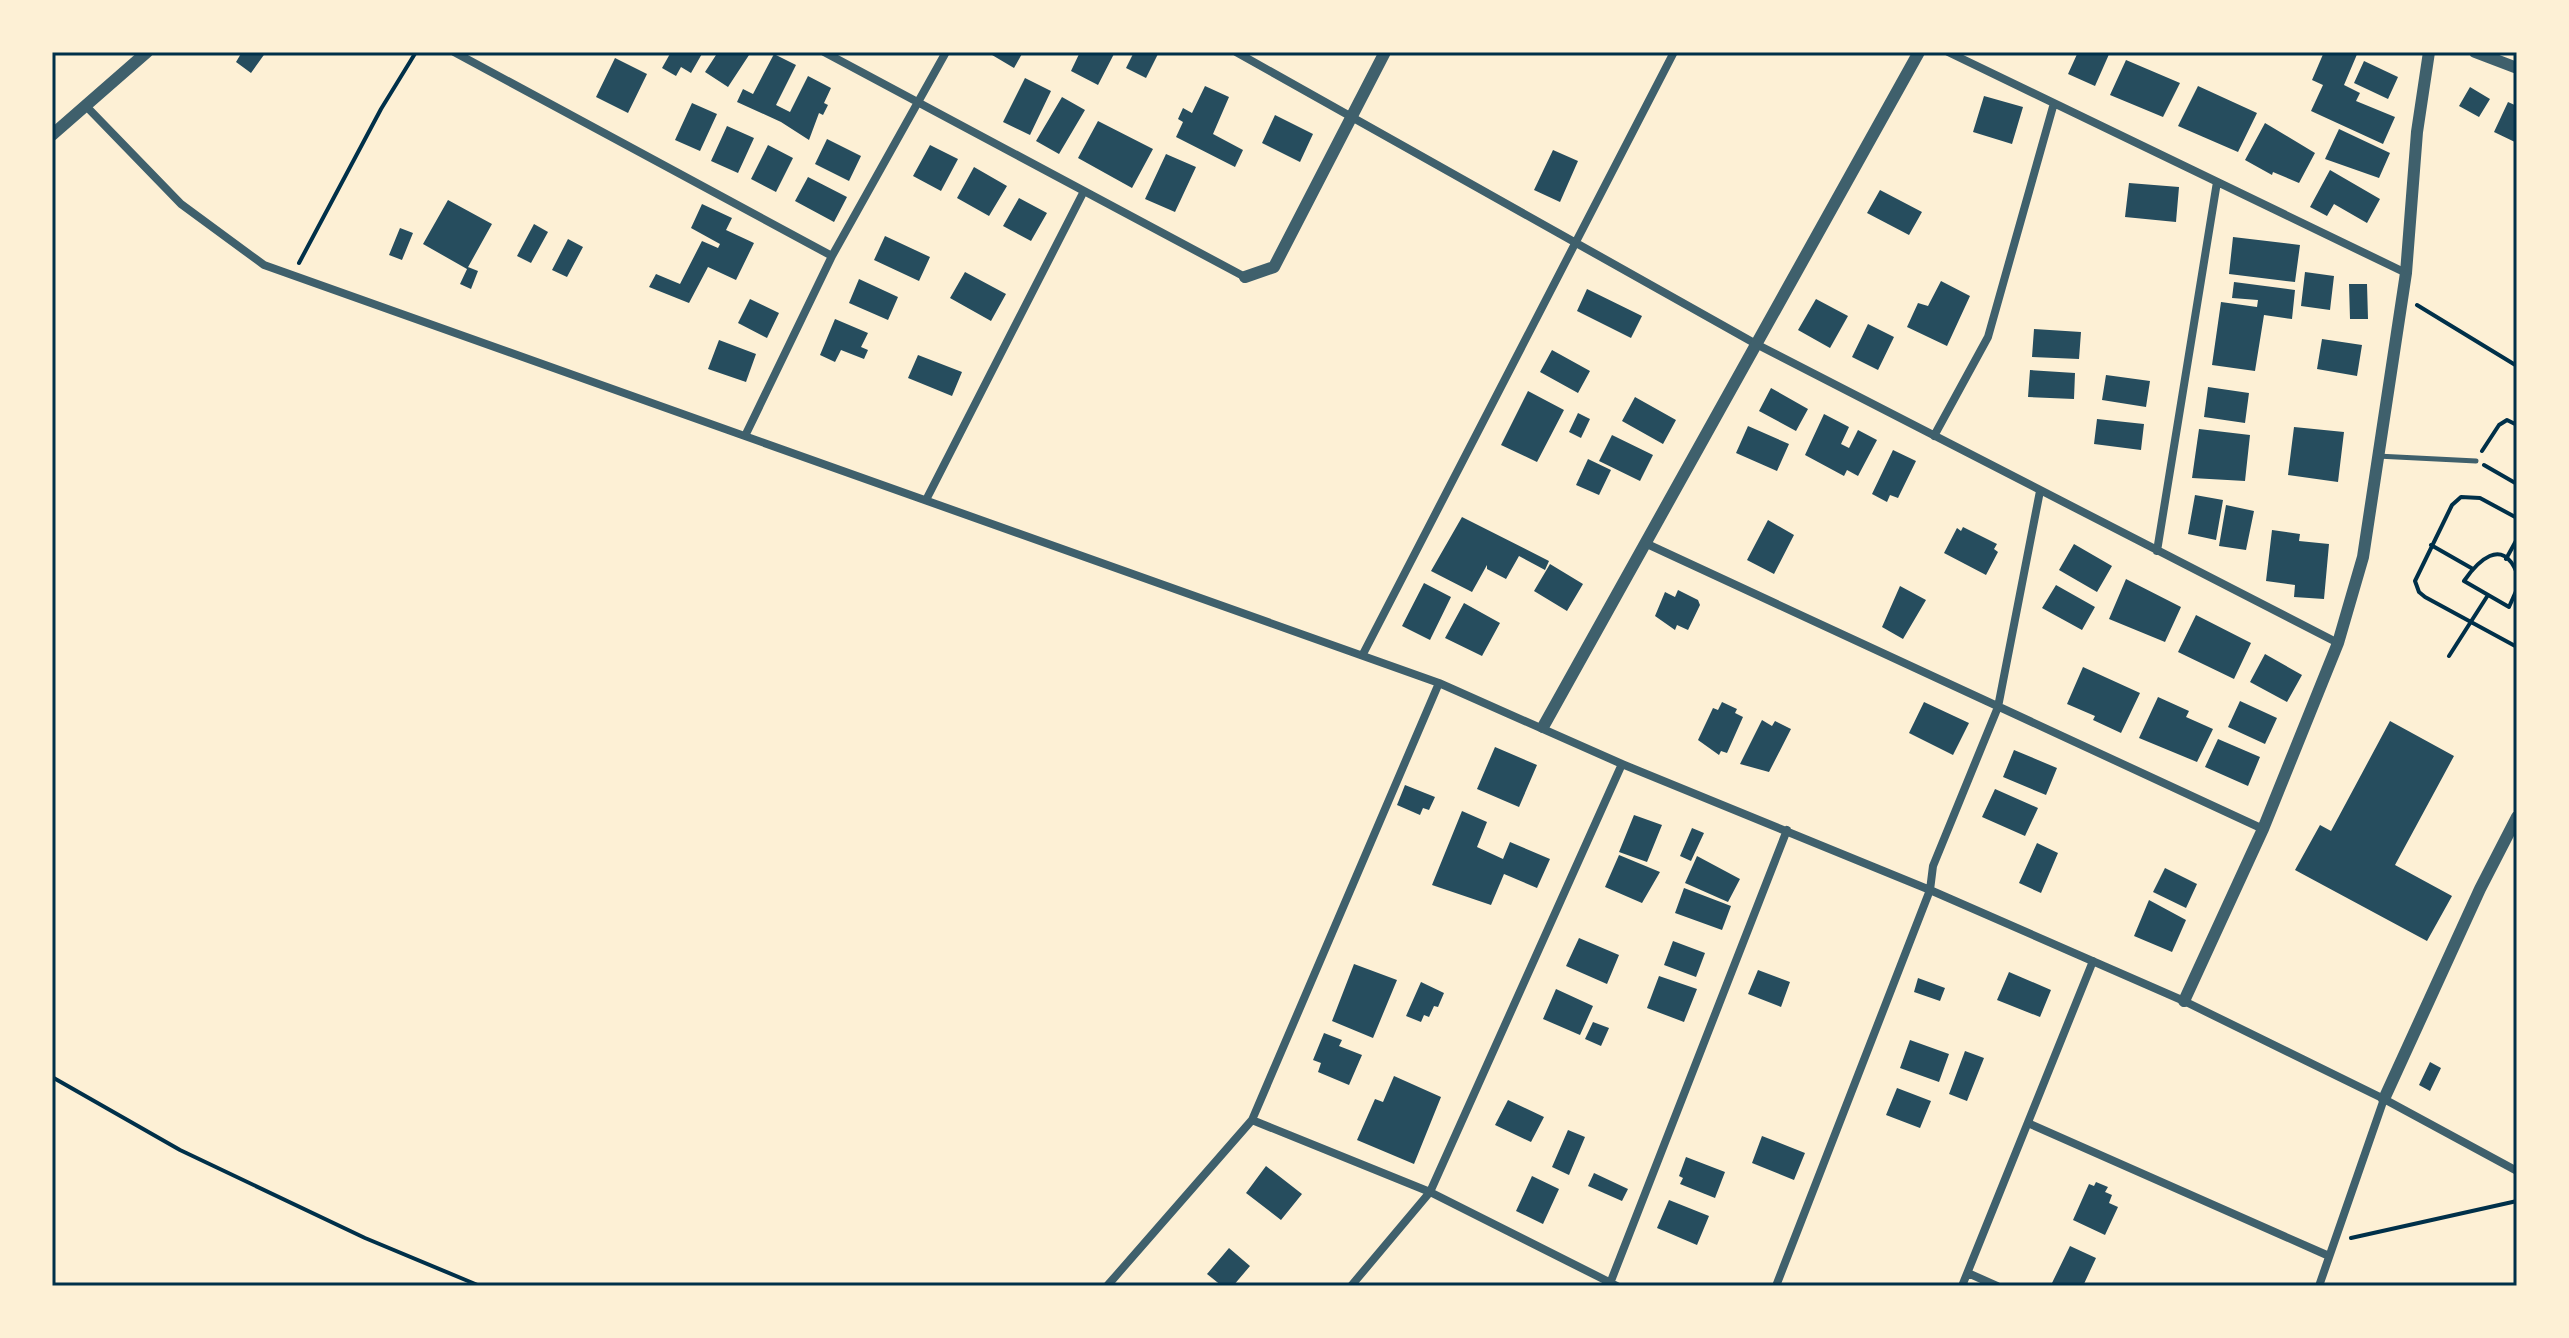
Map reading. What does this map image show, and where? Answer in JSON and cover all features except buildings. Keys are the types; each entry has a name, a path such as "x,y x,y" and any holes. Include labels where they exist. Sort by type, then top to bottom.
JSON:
{"street":[{"path":"52,135 147,52"},
{"path":"454,52 832,256"},
{"path":"824,52 1245,277 1274,267 1385,52"},
{"path":"745,436 832,256 946,52"},
{"path":"1236,52 1756,344 2338,643"},
{"path":"1363,654 1674,52"},
{"path":"1543,727 1919,52"},
{"path":"1948,52 2406,273"},
{"path":"2184,1001 2263,829 2338,643 2363,557 2406,273 2417,132 2429,52"},
{"path":"2475,52 2517,68"},
{"path":"1934,436 1988,337 2054,103"},
{"path":"85,105 181,204 264,265 1439,683 1622,764 1930,890 2184,1001 2384,1099 2517,1171"},
{"path":"2157,551 2217,182"},
{"path":"926,500 1084,191"},
{"path":"1776,1286 1930,890 1933,866 1998,707 2040,491"},
{"path":"1645,543 2263,829"},
{"path":"1107,1286 1252,1120 1439,683"},
{"path":"1351,1286 1430,1192 1622,764"},
{"path":"2319,1286 2384,1099 2480,889 2517,817"},
{"path":"1252,1120 1430,1192 1612,1285 1787,830"},
{"path":"1962,1286 2093,961"},
{"path":"2028,1123 2329,1256"},
{"path":"1968,1273 1997,1286"}],"lane":[{"path":"2377,456 2476,461"}],"path":[{"path":"292,276 381,109 416,52"},
{"path":"2402,297 2517,366"},
{"path":"2517,425 2507,420 2499,425 2476,461 2517,484"},
{"path":"2517,518 2480,498 2461,497 2452,505 2416,573 2419,592 2517,647"},
{"path":"2506,559 2517,539"},
{"path":"2431,545 2473,569"},
{"path":"2517,573 2506,559 2492,554 2481,558 2464,581 2509,607 2517,589"},
{"path":"2449,656 2488,595"},
{"path":"52,1077 180,1150 365,1238 480,1286"},
{"path":"2333,1242 2517,1201"}]}
